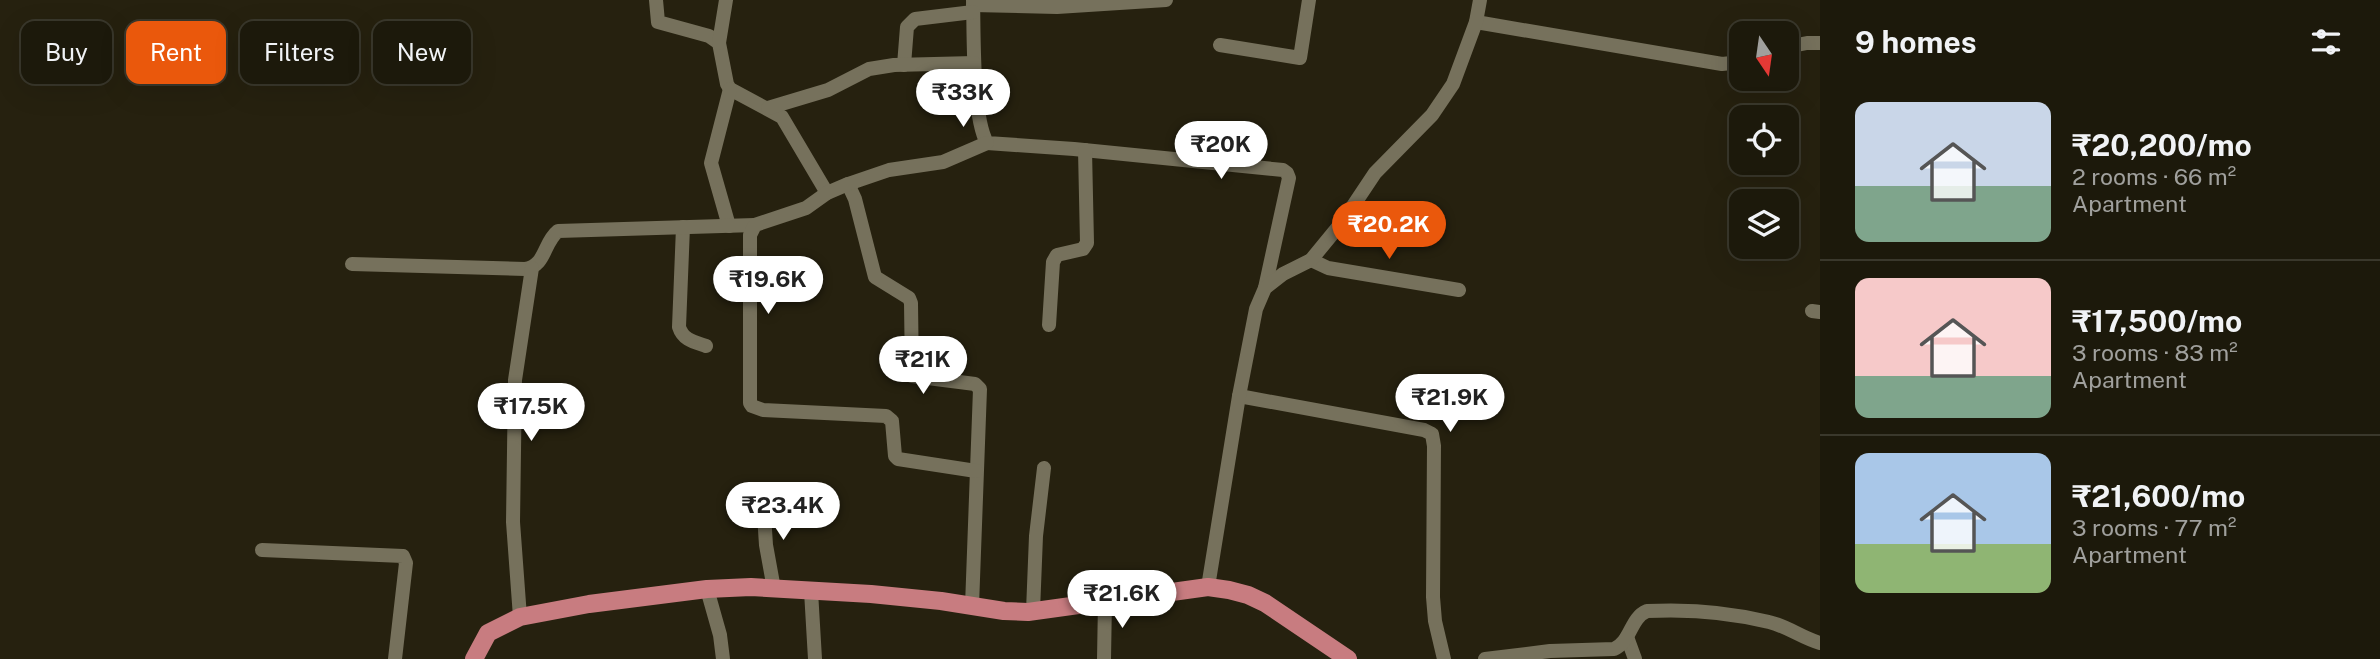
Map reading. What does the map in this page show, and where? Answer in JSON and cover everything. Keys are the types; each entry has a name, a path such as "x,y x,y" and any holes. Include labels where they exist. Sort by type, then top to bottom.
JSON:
{"main road":[{"path":"474,659 488,634 520,617 589,604 707,589 774,589 907,597 1004,611 1033,611 1208,587 1248,594 1265,603 1330,654 1348,659"}],"street":[{"path":"656,0 658,22 709,37 719,43"},
{"path":"726,0 719,43 727,84 730,89 782,117 827,193"},
{"path":"904,65 907,27 915,19 973,6 1167,0"},
{"path":"1220,45 1300,58 1309,0"},
{"path":"1265,288 1283,274 1311,260 1343,221 1375,173 1432,114 1453,84 1476,22 1480,0"},
{"path":"973,6 974,63 981,131 987,143"},
{"path":"1476,22 1729,63"},
{"path":"1799,45 1820,43"},
{"path":"768,108 828,90 869,69 974,63"},
{"path":"729,226 711,163 730,89"},
{"path":"352,264 532,268 539,264 553,235 558,231 755,225 806,208 827,193 848,184 889,170 943,162 987,143 1085,150 1287,173 1289,178 1265,288 1256,309 1239,396 1208,587"},
{"path":"1049,325 1053,262 1063,251 1083,248 1087,243 1085,150"},
{"path":"848,184 855,199 875,277 909,298 911,303 912,376 975,384 980,389 972,606"},
{"path":"755,225 750,235 752,406 763,410 886,416 892,421 895,456 898,459 976,471"},
{"path":"683,227 679,327 681,334 689,341 706,346"},
{"path":"1311,260 1328,268 1459,290"},
{"path":"520,617 513,523 515,380 532,268"},
{"path":"1239,396 1424,430 1432,434 1433,597 1435,621 1444,659"},
{"path":"1033,611 1036,536 1044,468"},
{"path":"763,499 766,545 774,589"},
{"path":"262,550 403,556 406,563 395,659"},
{"path":"707,589 720,635 723,659"},
{"path":"811,591 815,659"},
{"path":"1104,659 1105,601"},
{"path":"1485,659 1550,651 1614,649 1622,644 1640,614 1647,611 1703,611 1772,622 1820,643"},
{"path":"1626,637 1635,659"}]}
